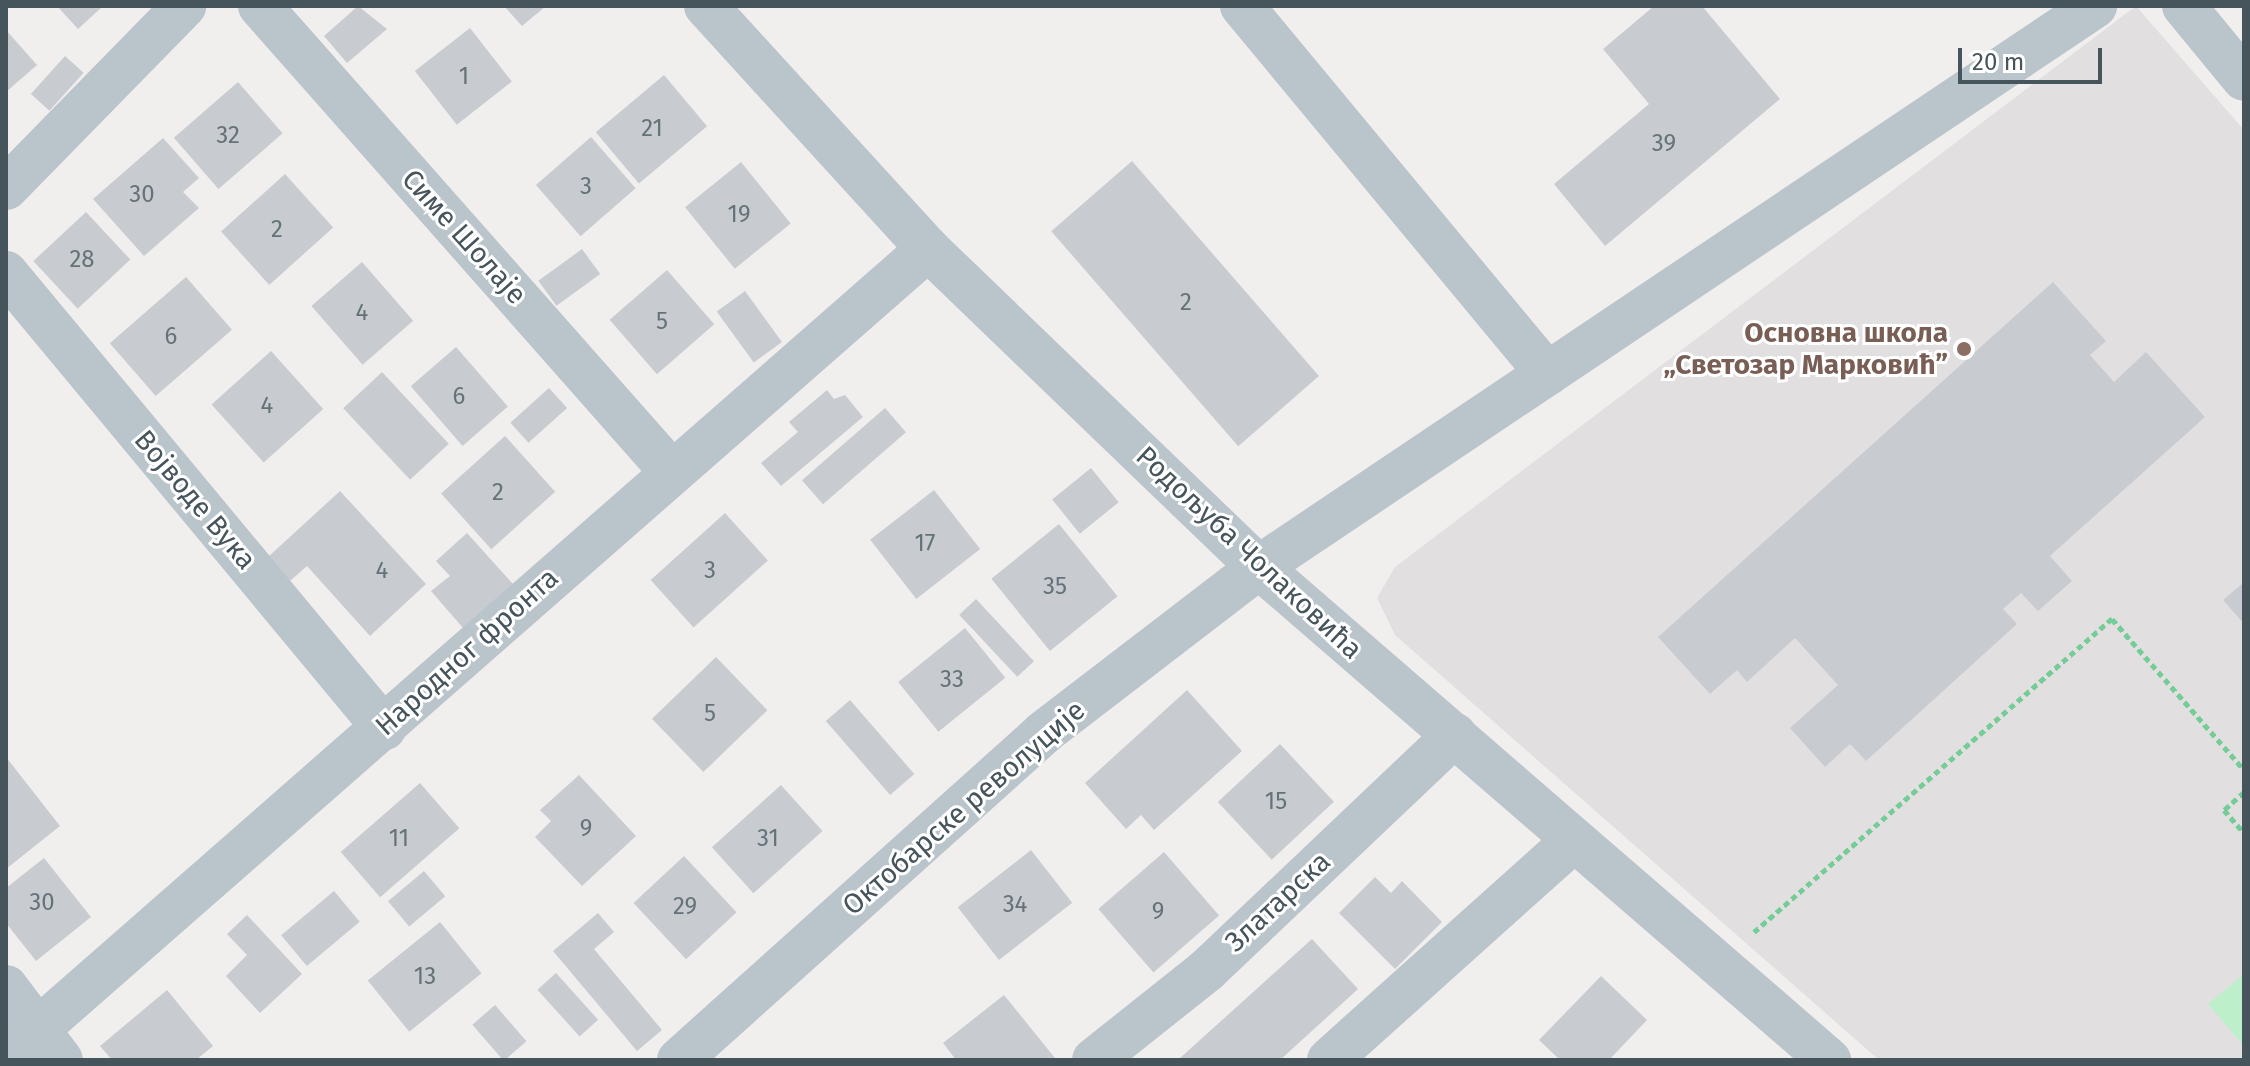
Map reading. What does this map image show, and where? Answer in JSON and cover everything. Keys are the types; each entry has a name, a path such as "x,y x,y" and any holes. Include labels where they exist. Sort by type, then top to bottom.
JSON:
{"street":[{"path":"6,188 184,6"},
{"name":"Симе Шолаје","path":"260,6 669,469"},
{"name":"Родољуба Чолаковића","path":"706,6 928,249 1259,567 1824,1058"},
{"name":"Октобарске револуције","path":"679,1060 1043,733 1259,567 2095,6"},
{"path":"2184,6 2244,79"},
{"path":"1246,7 1547,374"},
{"name":"Народног фронта","path":"6,1057 50,1045 384,728 669,469 928,249"},
{"name":"Војводе Вука","path":"6,273 384,728"},
{"name":"Златарска","path":"1094,1060 1206,971 1455,735"},
{"path":"1329,1060 1572,842"},
{"path":"6,987 50,1045"}],"path":[{"path":"1717,965 2112,619 2244,770"},
{"path":"2244,792 2224,810 2244,833"}],"shaded area":[{"name":"Основна школа „Светозар Марковић”","path":"2136,6 2244,130 2244,1060 1879,1060 1395,635 1377,598 1395,567"}],"green space":[{"path":"2244,974 2244,1046 2208,1004"}],"building":[{"path":"57,6 103,6 78,29"},
{"path":"358,6 387,29 347,63 324,36"},
{"path":"504,6 546,6 522,26"},
{"path":"1654,6 1702,6 1780,99 1605,246 1554,184 1649,104 1603,49"},
{"path":"470,28 512,82 457,125 415,71"},
{"path":"6,30 37,65 6,92"},
{"path":"65,56 84,73 49,111 31,94"},
{"path":"664,75 707,126 639,184 596,132"},
{"path":"238,82 283,133 218,189 174,138"},
{"path":"591,137 636,188 581,236 536,185"},
{"path":"163,138 199,178 183,192 199,208 144,256 93,199"},
{"path":"1132,161 1319,376 1238,446 1051,231"},
{"path":"741,162 791,223 735,269 685,207"},
{"path":"285,174 333,228 269,285 221,232"},
{"path":"86,212 130,260 78,309 33,261"},
{"path":"582,249 600,274 557,306 538,281"},
{"path":"362,262 413,321 363,365 311,306"},
{"path":"667,270 714,324 657,374 610,320"},
{"path":"186,277 232,330 156,396 110,343"},
{"path":"2053,282 2106,341 2090,355 2114,382 2146,352 2205,417 2050,556 2072,581 2038,611 2021,593 2003,609 2017,624 1866,761 1850,744 1825,767 1790,728 1838,685 1795,638 1747,682 1737,670 1710,694 1658,637"},
{"path":"745,291 782,342 754,363 717,312"},
{"path":"456,347 508,407 463,446 411,386"},
{"path":"271,351 323,409 264,462 212,405"},
{"path":"382,372 449,444 410,480 343,408"},
{"path":"549,388 567,408 528,443 510,423"},
{"path":"827,390 834,399 845,395 863,417 781,486 761,463 798,432 789,422"},
{"path":"885,408 906,432 823,504 802,480"},
{"path":"505,436 555,492 491,549 441,494"},
{"path":"1091,468 1119,502 1080,534 1052,499"},
{"path":"934,490 980,549 916,599 870,540"},
{"path":"340,491 426,584 370,636 307,566 290,581 268,557"},
{"path":"725,513 768,561 694,627 651,580"},
{"path":"1059,524 1118,596 1050,651 991,579"},
{"path":"467,533 513,584 463,628 431,591 450,576 436,561"},
{"path":"2244,582 2244,624 2223,600"},
{"path":"976,599 1034,661 1017,677 959,615"},
{"path":"965,628 1005,678 938,732 898,682"},
{"path":"716,657 767,710 703,772 652,719"},
{"path":"1187,690 1242,751 1154,830 1141,815 1126,829 1085,783"},
{"path":"850,700 914,774 890,795 826,721"},
{"path":"1280,744 1334,802 1272,860 1218,802"},
{"path":"6,757 60,826 6,869"},
{"path":"579,775 636,836 582,886 535,837 551,821 540,810"},
{"path":"420,783 459,828 380,897 341,852"},
{"path":"781,785 822,831 753,893 712,847"},
{"path":"1031,850 1072,903 999,960 958,907"},
{"path":"1164,852 1219,915 1153,972 1098,909"},
{"path":"684,856 737,912 686,959 634,903"},
{"path":"44,858 91,917 36,961 6,923 6,888"},
{"path":"424,871 445,896 409,926 388,901"},
{"path":"1375,877 1391,893 1402,881 1442,922 1395,969 1339,913"},
{"path":"334,891 360,922 307,966 281,935"},
{"path":"598,913 614,932 594,949 662,1030 637,1051 553,951"},
{"path":"247,915 302,974 260,1013 226,976 247,955 227,934"},
{"path":"440,922 482,973 409,1032 368,981"},
{"path":"1312,939 1358,989 1280,1060 1180,1058"},
{"path":"556,973 598,1020 580,1037 537,990"},
{"path":"1601,976 1647,1020 1609,1060 1560,1060 1539,1040"},
{"path":"167,990 213,1046 196,1060 112,1060 100,1046"},
{"path":"1004,995 1055,1058 1053,1060 956,1060 943,1043"},
{"path":"495,1005 526,1041 503,1060 472,1025"}],"place":[{"name":"Основна школа „Светозар Марковић”","path":"1964,349"}]}
